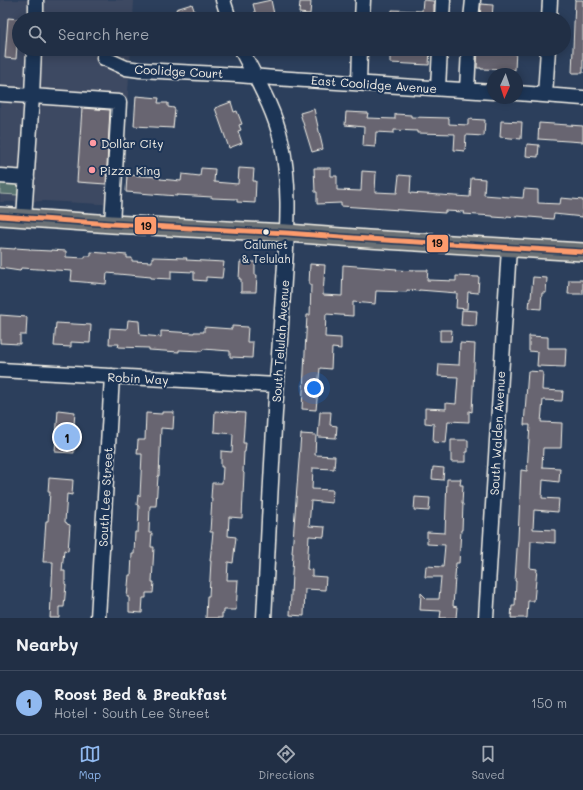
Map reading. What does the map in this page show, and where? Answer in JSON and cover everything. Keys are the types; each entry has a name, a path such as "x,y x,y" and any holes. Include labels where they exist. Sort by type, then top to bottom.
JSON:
{"main road":[{"path":"0,216 583,252"}],"street":[{"path":"36,0 36,12"},
{"path":"224,0 227,12"},
{"path":"362,12 363,0"},
{"path":"442,12 443,0"},
{"path":"472,12 473,0"},
{"path":"549,12 550,0"},
{"path":"24,218 34,56"},
{"name":"South Telulah Avenue","path":"245,56 271,107 282,142 287,186 287,233 276,385 264,618"},
{"path":"359,83 360,56"},
{"path":"438,88 440,56"},
{"path":"467,90 469,56"},
{"path":"545,95 548,56"},
{"name":"Coolidge Court","path":"104,58 126,68 140,70 238,74 255,77"},
{"name":"East Coolidge Avenue","path":"255,77 487,92"},
{"path":"523,93 583,98"},
{"path":"0,94 119,102 112,224"},
{"path":"0,176 26,178"},
{"name":"South Walden Avenue","path":"486,618 509,248"},
{"name":"Robin Way","path":"0,370 276,385"},
{"name":"South Lee Street","path":"98,618 112,376"}],"shaded area":[{"path":"0,0 134,0 133,12 12,12 12,56 131,56 120,205 45,201 0,202"}],"green space":[{"path":"0,182 19,183 18,195 0,194"}],"building":[{"path":"271,0 274,12 255,12 253,4"},
{"path":"423,0 434,1 434,12 392,12 392,10 422,11"},
{"path":"575,0 583,0 583,73 572,73"},
{"path":"300,2 311,2 310,12 299,12"},
{"path":"192,4 195,12 177,12 176,9"},
{"path":"481,4 493,5 492,12 480,12"},
{"path":"8,18 12,18 12,56 16,56 16,59 5,58"},
{"path":"390,56 430,56 429,65 390,63"},
{"path":"478,56 516,56 515,68 477,68"},
{"path":"136,96 159,98 158,103 168,103 168,107 174,108 173,128 134,126"},
{"path":"231,102 234,112 237,111 242,124 239,125 241,130 238,131 242,143 229,148 215,108"},
{"path":"82,108 110,110 106,184 77,182"},
{"path":"314,109 323,149 312,152 300,113"},
{"path":"346,112 368,113 367,118 395,119 395,114 411,115 411,117 449,118 449,124 468,125 468,119 485,120 484,136 466,135 465,151 454,150 455,134 417,133 417,131 394,130 394,133 376,132 375,147 363,146 364,127 345,125"},
{"path":"501,121 522,122 521,139 500,137"},
{"path":"539,123 583,126 583,142 538,139"},
{"path":"527,144 539,145 538,157 526,156"},
{"path":"201,168 215,169 214,182 238,184 239,168 254,169 253,181 256,181 255,203 237,202 237,199 126,192 127,175 160,177 160,179 181,181 182,174 200,176"},
{"path":"314,168 331,168 331,176 337,176 337,190 361,191 362,171 376,172 375,192 397,193 399,175 411,176 410,193 470,197 471,178 485,179 484,195 523,198 524,189 538,190 538,203 560,204 561,198 583,200 583,217 554,214 553,219 517,216 507,216 507,218 463,214 464,212 445,211 445,213 341,206 341,203 317,204"},
{"path":"0,248 66,251 66,257 85,258 85,256 91,256 91,252 127,255 127,258 132,258 132,261 152,262 152,257 187,258 186,260 224,262 222,278 206,277 206,281 194,280 194,272 171,271 171,279 107,273 106,284 71,281 72,271 21,268 20,271 0,268"},
{"path":"240,262 255,262 255,275 257,275 256,292 241,292 241,279 239,279"},
{"path":"310,264 325,265 323,295 342,296 343,265 397,269 396,270 428,270 427,280 456,281 456,276 479,277 478,293 468,292 467,309 456,308 457,293 419,290 407,290 407,292 376,291 375,304 353,302 353,316 326,314 325,337 341,338 341,349 332,348 331,369 320,368 316,410 302,409 307,315 310,315"},
{"path":"533,277 547,278 546,293 542,293 541,309 529,308"},
{"path":"569,280 583,280 583,294 568,294"},
{"path":"462,310 477,311 476,326 461,325"},
{"path":"0,315 27,317 26,335 20,335 20,344 0,343"},
{"path":"128,320 139,321 140,335 161,337 161,331 194,333 204,332 204,327 232,329 232,326 248,327 247,342 253,342 252,358 230,357 230,351 203,349 202,351 179,350 179,352 149,350 149,348 118,347 119,344 109,344 110,328 127,329"},
{"path":"56,323 91,325 90,343 71,342 71,347 54,346"},
{"path":"440,330 452,330 451,341 440,341"},
{"path":"529,336 548,337 548,348 566,348 565,367 537,366 538,352 529,351"},
{"path":"460,343 475,344 472,412 469,411 469,422 448,421 446,443 433,442 434,424 425,423 425,408 446,409 446,403 456,404 458,377 438,376 439,364 459,365"},
{"path":"528,371 543,372 542,390 563,391 562,401 543,400 541,422 562,423 561,448 543,448 542,467 560,468 559,482 543,480 542,498 559,499 558,512 534,510 533,529 555,530 555,543 531,541 530,568 537,569 534,601 528,601 527,618 511,618 512,606 515,606 521,470 527,471 530,425 524,425"},
{"path":"58,410 75,412 75,432 78,432 77,445 74,445 74,453 55,452"},
{"path":"215,411 245,413 243,443 246,443 244,452 242,518 229,517 228,536 236,537 233,563 228,562 227,580 238,580 236,610 224,610 224,613 222,613 222,618 206,618 207,596 209,596 213,532 210,532 212,483 222,483 223,467 221,467 221,451 232,452 233,434 214,432"},
{"path":"162,412 174,412 173,429 161,428 156,506 150,506 149,533 152,533 151,547 154,547 152,582 154,582 153,593 146,593 146,598 143,598 142,613 129,612 129,597 127,597 129,575 131,575 132,554 134,554 135,532 138,532 139,506 137,505 138,495 140,496 142,454 137,454 138,440 145,440 146,413 162,414"},
{"path":"320,412 331,412 330,425 337,426 336,438 318,437"},
{"path":"301,434 316,435 315,455 335,456 334,469 313,468 312,489 333,490 332,503 311,501 309,526 325,527 324,537 309,536 307,569 312,570 312,576 326,577 325,590 305,589 304,616 290,615 292,553"},
{"path":"451,440 468,440 466,462 451,462"},
{"path":"433,467 444,468 443,480 432,479"},
{"path":"49,478 73,480 72,495 67,494 65,522 70,525 68,551 64,550 62,571 65,571 66,585 64,607 59,607 59,618 50,618 53,562 43,562 46,521 48,521 50,492 48,492"},
{"path":"447,479 461,479 460,485 463,485 462,530 459,563 456,563 453,606 457,607 456,618 440,618 441,611 420,610 421,593 427,599 439,599 441,577 425,577 426,566 443,567 445,545 427,544 427,532 445,533"},
{"path":"415,497 430,498 429,511 414,510"}],"transit line":[{"name":"19","path":"0,216 583,252"}],"place":[{"name":"Dollar City","path":"93,143"},
{"name":"Pizza King","path":"92,170"},
{"name":"Calumet & Telulah","path":"266,232"},
{"name":"Roost Bed & Breakfast","path":"67,437"}]}
